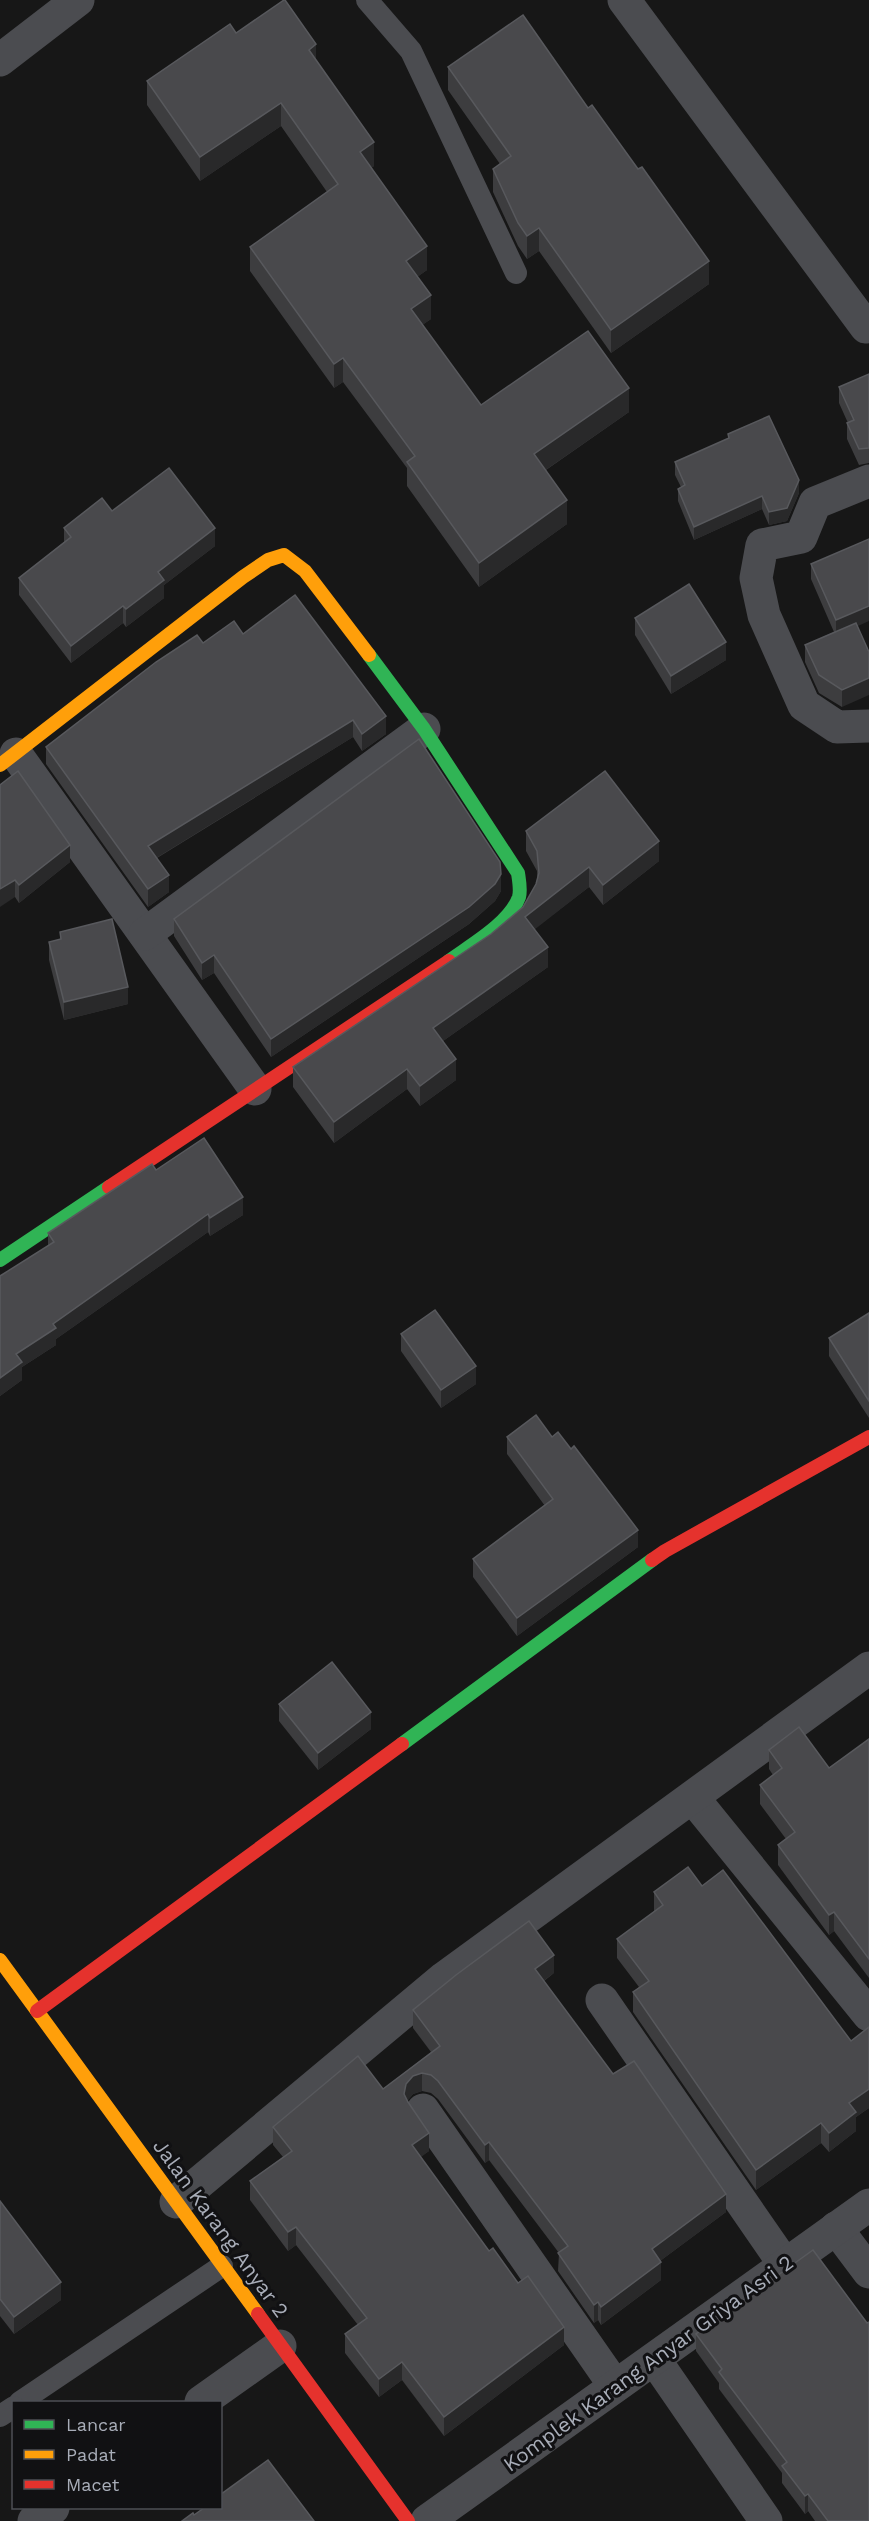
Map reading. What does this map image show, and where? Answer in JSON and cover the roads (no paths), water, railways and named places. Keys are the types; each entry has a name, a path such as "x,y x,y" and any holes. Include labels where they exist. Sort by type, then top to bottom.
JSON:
{"street":[{"path":"0,60 78,0"},
{"path":"624,0 866,327"},
{"path":"869,481 815,503 801,537 762,545 756,578 764,615 804,705 837,727 869,726"},
{"path":"3,1251 255,1089 481,939 510,913 520,895 518,873 424,729 305,571 284,555 268,561 243,577 8,760 145,934 255,1089"},
{"path":"145,934 424,729"},
{"path":"37,2011 665,1551 869,1437"},
{"path":"176,2202 444,1978 868,1672"},
{"path":"693,1798 869,2015"},
{"name":"Jalan Karang Anyar 2","path":"0,1960 408,2521"},
{"path":"602,2000 785,2265"},
{"path":"423,2110 615,2386"},
{"name":"Komplek Karang Anyar Griya Asri 2","path":"427,2521 615,2386 656,2360 869,2205"},
{"path":"836,2228 869,2272"},
{"path":"204,2401 280,2346"},
{"path":"656,2360 766,2521"},
{"path":"34,2521 52,2509"}],"lane":[{"path":"367,0 411,51 516,273"},
{"path":"23,2401 222,2266"}]}
